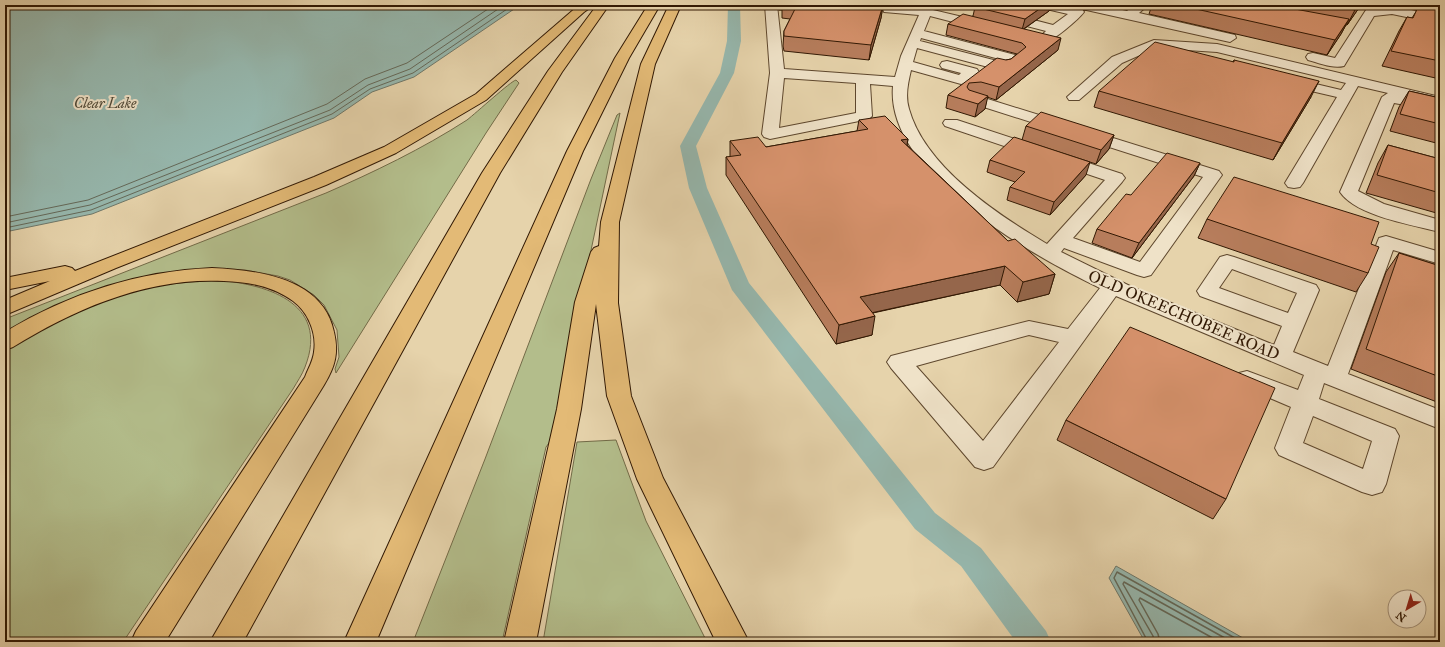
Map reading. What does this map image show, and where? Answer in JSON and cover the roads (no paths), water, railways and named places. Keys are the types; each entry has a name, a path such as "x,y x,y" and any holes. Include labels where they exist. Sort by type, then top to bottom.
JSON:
{"highway":[{"path":"5,308 109,264 320,181 390,150 481,97 580,8 588,5"},
{"path":"226,642 491,173 555,71 603,5"},
{"path":"360,642 575,150 618,65 654,5"},
{"path":"520,642 569,409 586,302 610,222 648,64 675,5"},
{"path":"610,222 607,303 619,396 650,479 733,642"},
{"path":"5,284 109,264"},
{"path":"5,342 72,306 124,288 164,278 198,274 238,275 259,278 294,290 311,306 322,324 326,348 316,379 147,642"}],"street":[{"path":"771,5 777,73 770,134 864,116 863,79"},
{"path":"888,5 888,9 928,8 996,29"},
{"path":"1046,5 1078,12 1056,30 1038,40 1054,44"},
{"path":"1082,5 1246,42"},
{"path":"1129,16 1142,5"},
{"name":"OLD OKEECHOBEE ROAD","path":"928,8 910,55 901,109 926,156 946,180 975,204 1055,247 1112,286 1143,301 1440,420"},
{"path":"1300,54 1340,63 1370,13 1389,8 1440,20"},
{"path":"987,12 1056,30"},
{"path":"1409,22 1440,28"},
{"path":"1347,25 1361,28"},
{"path":"1074,97 1117,60 1154,44 1217,48 1440,101"},
{"path":"1146,47 1199,60"},
{"path":"777,73 863,79 910,55 1014,59 1003,67 910,55"},
{"path":"1276,79 1345,95"},
{"path":"1294,183 1354,80"},
{"path":"1440,109 1389,97 1376,146 1348,192 1354,198 1386,210 1440,226"},
{"path":"951,123 1116,178 1055,247 1144,271 1213,175 973,99"},
{"path":"1227,370 1306,403 1326,375 1386,242 1440,258"},
{"path":"1074,338 1029,328 899,362 984,460 1074,338 1112,286"},
{"path":"1280,356 1295,323"}],"water":[{"name":"Clear Lake","path":"5,5 520,5 414,77 372,92 334,118 92,214 5,232"},
{"path":"1116,566 1250,642 1145,642 1109,578"}],"waterway":[{"path":"734,5 734,41 727,73 688,146 698,188 739,285 925,521 971,557 1035,642"}]}
